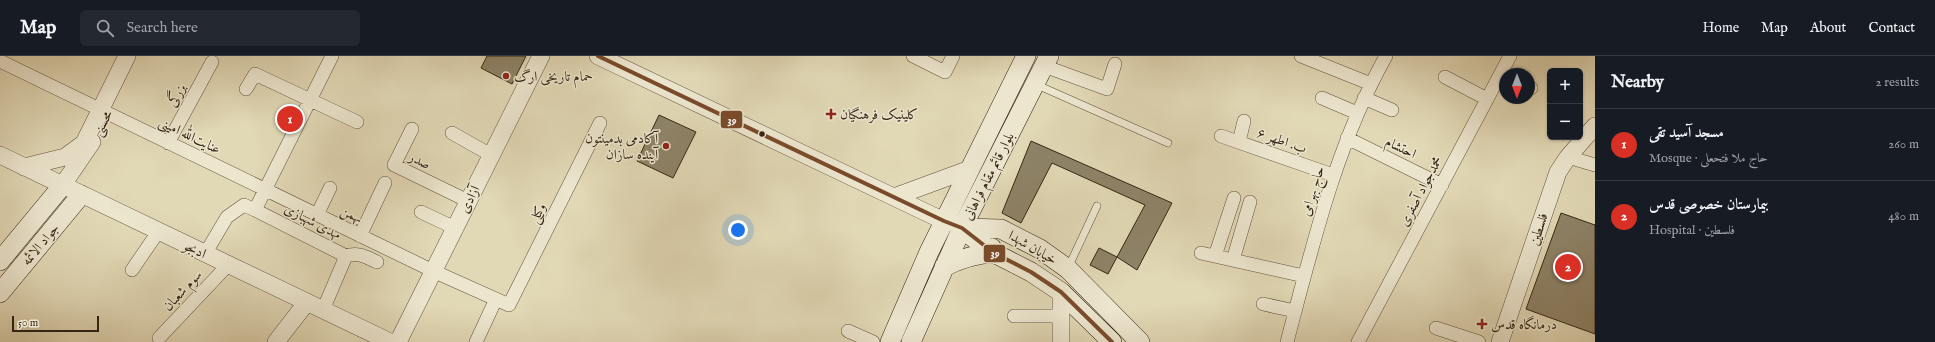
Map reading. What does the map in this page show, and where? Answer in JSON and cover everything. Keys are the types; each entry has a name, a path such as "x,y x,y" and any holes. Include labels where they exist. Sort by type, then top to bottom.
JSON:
{"main road":[{"name":"بلوار قائم مقام فراهانی","path":"890,342 944,221 1026,56"},
{"name":"بلوار قائم مقام فراهانی","path":"911,342 962,228 1046,61"},
{"name":"جواد الائمه","path":"0,261 62,186"},
{"name":"جواد الائمه","path":"0,293 81,195"},
{"path":"944,221 962,228"},
{"name":"خیابان شهدا","path":"962,228 1001,229 1040,249 1068,269 1140,342"},
{"name":"خیابان شهدا","path":"962,228 994,253 1031,272 1061,292 1112,342"},
{"path":"944,268 971,255 994,253 991,239 994,233 1001,229"}],"street":[{"name":"محسنی","path":"62,186 90,146 127,56"},
{"name":"محسنی","path":"24,167 65,157 84,143 135,56"},
{"name":"آزادی","path":"398,342 429,269 455,228 540,56"},
{"path":"601,56 944,221"},
{"path":"913,56 945,72 953,56"},
{"path":"1302,56 1370,84"},
{"name":"حاج بهرامی","path":"1287,342 1333,175 1356,113 1386,56"},
{"name":"محمدجواد آصفری","path":"1508,68 1510,56"},
{"path":"205,254 227,217 244,205 255,210 310,99 328,57"},
{"name":"عنایت‌الله امینی","path":"0,61 265,190"},
{"path":"1046,61 1107,89 1115,64"},
{"name":"بزرگی","path":"168,142 212,62"},
{"path":"246,89 255,74 357,122"},
{"path":"1445,77 1487,99"},
{"name":"محمدجواد آصفری","path":"1358,342 1487,99 1499,83"},
{"path":"1322,98 1356,113"},
{"path":"1364,98 1392,110"},
{"path":"1239,142 1244,121"},
{"name":"وکیلی","path":"429,269 509,305 600,123"},
{"name":"فلسطین","path":"1500,342 1558,172 1568,157 1595,126"},
{"name":"صدر","path":"412,129 394,165 468,201"},
{"path":"452,133 491,154"},
{"name":"ب. اطهر ۶","path":"1221,136 1333,175"},
{"name":"احتشام","path":"1347,138 1442,185"},
{"name":"ادبجو","path":"0,155 158,232 307,302 370,338 390,342"},
{"path":"1568,157 1595,165"},
{"path":"894,197 970,169"},
{"path":"360,236 386,184"},
{"path":"317,215 330,188"},
{"name":"بهمن","path":"265,190 429,269"},
{"path":"1215,256 1234,198"},
{"path":"1233,260 1250,202"},
{"name":"مهدی شهبازی","path":"255,210 327,245 346,256 323,310"},
{"path":"421,212 455,228"},
{"path":"327,245 336,224"},
{"path":"132,270 158,232"},
{"path":"346,256 354,253 377,262"},
{"path":"1201,253 1304,276"},
{"name":"سوم شعبان","path":"159,338 228,265"},
{"path":"1061,292 1062,342"},
{"path":"476,342 496,300"},
{"path":"276,342 307,302"},
{"path":"1263,304 1295,310"},
{"path":"1014,316 1061,316"},
{"path":"1436,328 1479,342"},
{"path":"848,330 873,342"}],"lane":[{"path":"1035,84 1168,143"},
{"path":"1068,269 1097,206"}],"building":[{"name":"حمام تاریخی ارگ","path":"487,56 526,56 512,84 481,68"},
{"name":"آکادمی بدمینتون آینده سازان","path":"659,115 696,132 673,178 637,161"},
{"path":"1031,141 1172,203 1137,270 1117,257 1145,205 1052,163 1021,223 1002,213"},
{"path":"1561,213 1595,225 1595,334 1526,309"},
{"path":"1099,248 1117,257 1108,274 1090,265"}],"transit line":[{"name":"39","path":"598,56 944,221 962,228 994,253 1031,272 1061,292 1112,342"}],"place":[{"name":"حمام تاریخی ارگ","path":"506,76"},
{"name":"کلینیک فرهنگیان","path":"831,114"},
{"name":"مسجد آسید تقی","path":"290,119"},
{"name":"آکادمی بدمینتون آینده سازان","path":"666,146"},
{"name":"بیمارستان خصوصی قدس","path":"1568,267"},
{"name":"درمانگاه قدس","path":"1482,324"}]}
